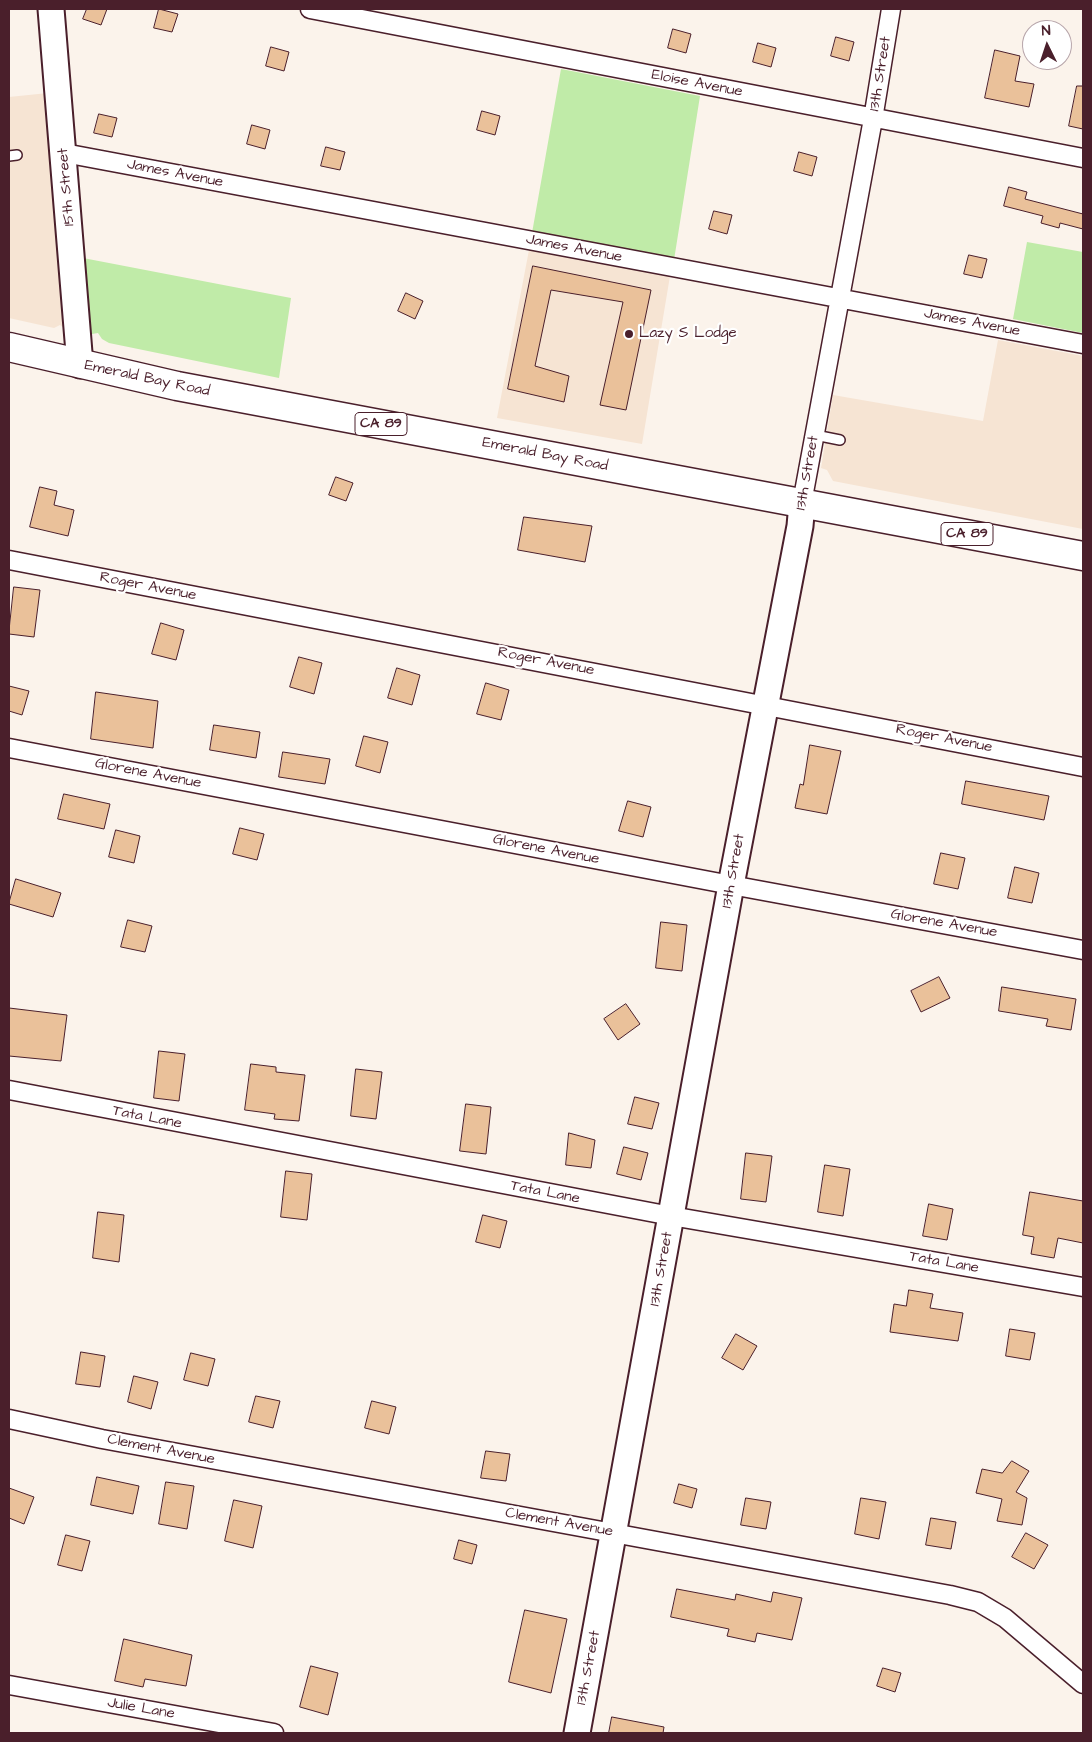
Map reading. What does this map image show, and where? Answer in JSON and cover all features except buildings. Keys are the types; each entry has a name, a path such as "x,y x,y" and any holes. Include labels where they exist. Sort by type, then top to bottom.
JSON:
{"main road":[{"name":"Emerald Bay Road","path":"9,347 177,386 1083,556"}],"street":[{"name":"15th Street","path":"52,9 80,365"},
{"name":"Eloise Avenue","path":"310,9 1083,158"},
{"name":"13th Street","path":"577,1733 764,704 800,526 802,503 873,119 891,9"},
{"name":"James Avenue","path":"64,153 1083,344"},
{"name":"Roger Avenue","path":"9,560 1083,767"},
{"name":"Glorene Avenue","path":"9,748 1083,950"},
{"name":"Tata Lane","path":"9,1090 671,1216 1083,1287"},
{"name":"Clement Avenue","path":"9,1419 102,1439 950,1595 978,1602 1005,1618 1083,1684"},
{"name":"Julie Lane","path":"9,1684 274,1733"}],"lane":[{"path":"815,435 840,440"}],"shaded area":[{"path":"48,93 66,324 64,328 60,325 54,328 9,318 9,97"},
{"path":"529,250 670,276 642,444 497,418"},
{"path":"998,340 1083,356 1083,529 833,481 827,470 821,468 833,395 983,421"}],"green space":[{"path":"561,69 700,96 674,260 532,233"},
{"path":"1027,242 1083,252 1083,333 1013,319"},
{"path":"83,258 291,298 279,378 109,343 102,339 98,333 92,334 89,324"}],"place":[{"name":"Lazy S Lodge","path":"629,334"}]}
